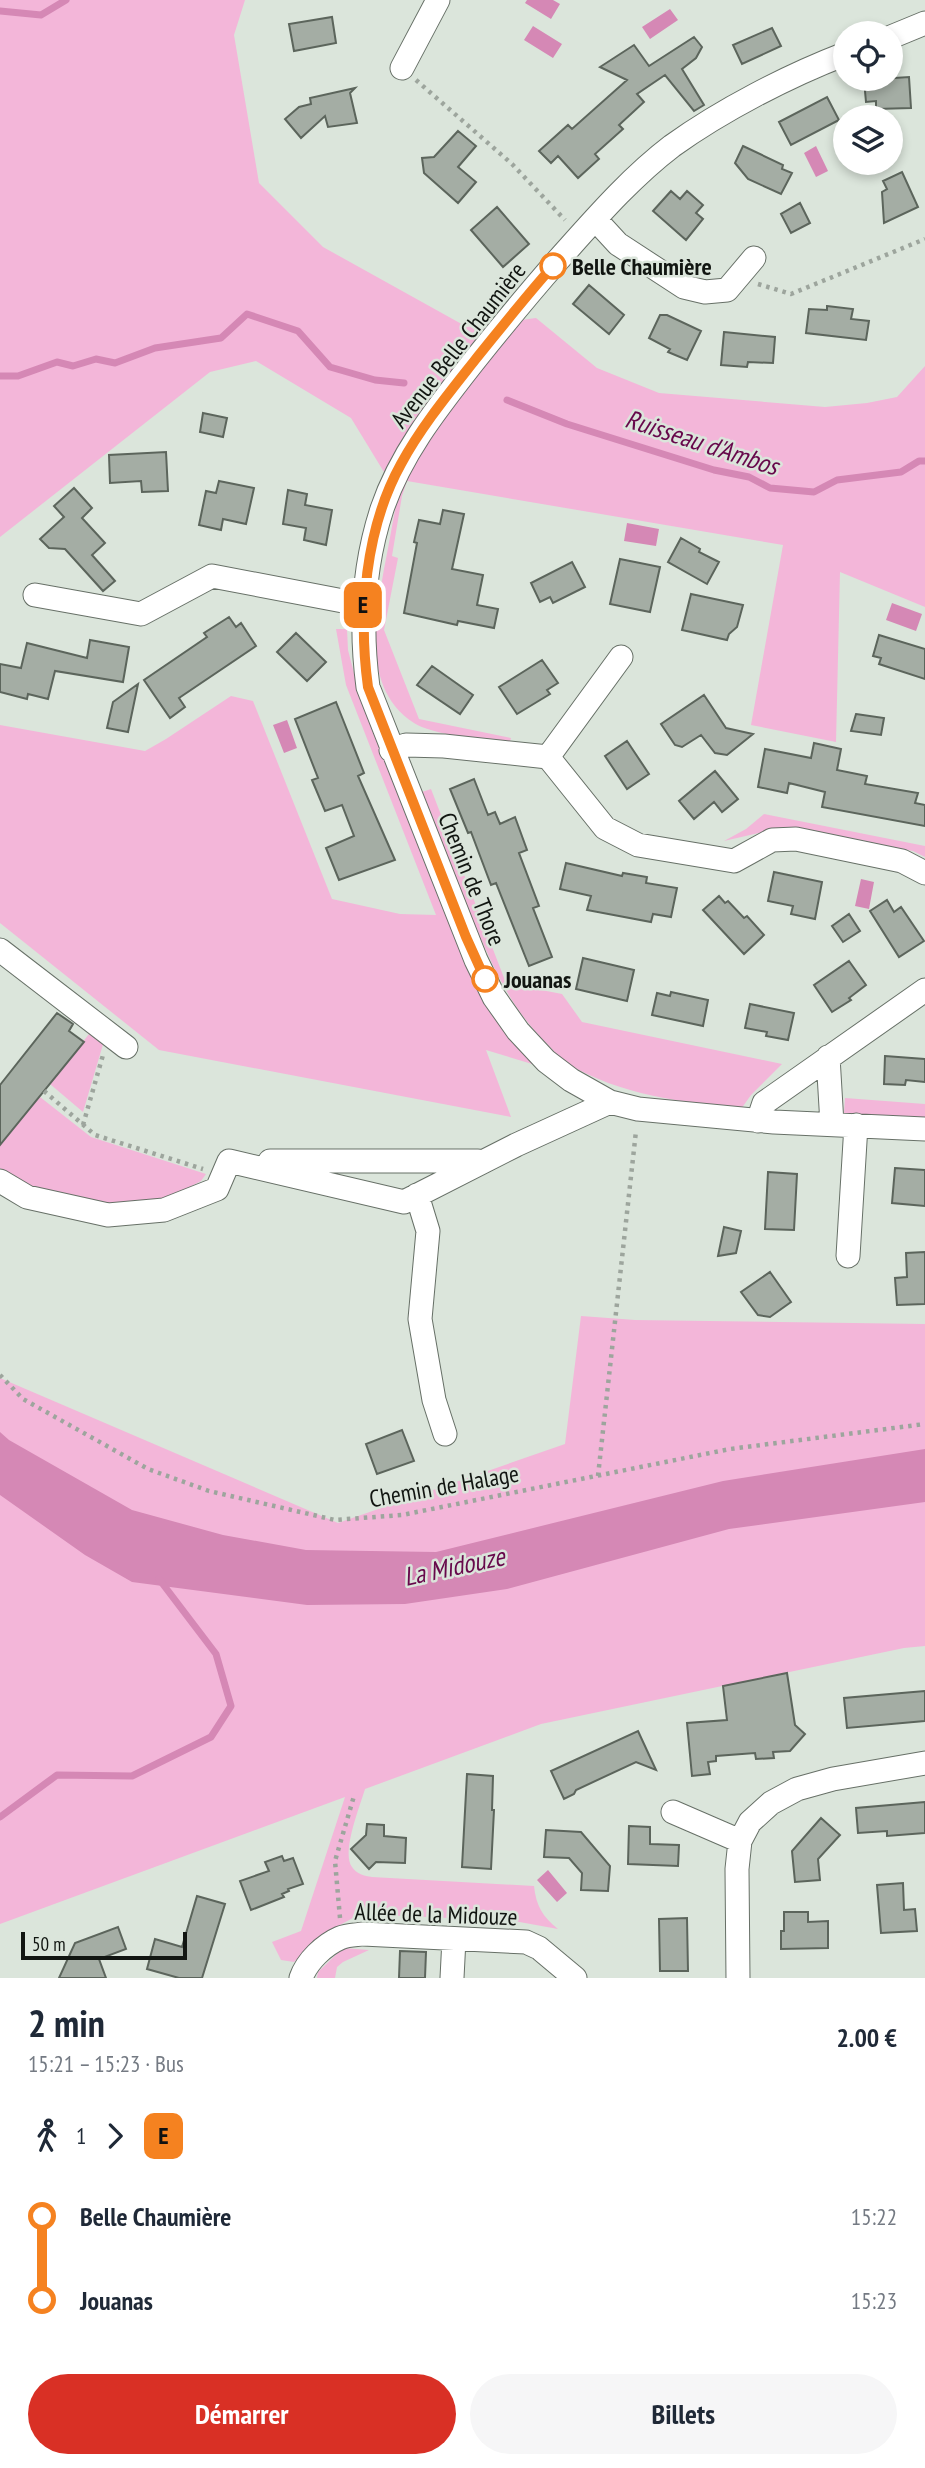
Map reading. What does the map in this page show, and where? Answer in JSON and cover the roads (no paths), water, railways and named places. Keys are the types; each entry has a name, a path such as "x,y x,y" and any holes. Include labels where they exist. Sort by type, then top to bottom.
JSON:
{"street":[{"path":"402,68 438,0"},
{"path":"903,32 925,23"},
{"name":"Avenue Belle Chaumière","path":"363,605 370,555 383,509 400,466 449,394 521,302 632,181 671,147 732,108 833,60"},
{"path":"588,227 684,286 705,292 727,290 754,258"},
{"path":"35,595 141,614 212,576 363,605"},
{"name":"Chemin de Thore","path":"363,605 363,650 368,687 466,937 494,997 518,1031 546,1061 571,1080 610,1102 638,1109 758,1121 925,1129"},
{"path":"548,757 621,657"},
{"path":"391,750 406,745 444,746 548,757 605,828 638,845 734,861 772,840 796,839 902,862 925,873"},
{"path":"0,950 115,1050"},
{"path":"758,1121 764,1103 925,990"},
{"path":"828,1057 832,1124"},
{"path":"229,1161 404,1202 610,1102"},
{"path":"848,1256 856,1125"},
{"path":"229,1161 484,1161"},
{"path":"0,1181 27,1197 108,1215 164,1210 217,1189 229,1161"},
{"path":"417,1195 428,1231 420,1319 434,1400 445,1434"},
{"path":"738,1978 737,1868 740,1841 750,1822 771,1804 797,1789 833,1779 925,1763"},
{"path":"673,1812 740,1841"},
{"name":"Allée de la Midouze","path":"301,1978 304,1969 320,1951 342,1937 363,1934 526,1942 539,1948 575,1978"},
{"path":"452,1978 454,1939"}],"water":[{"path":"527,0 553,0 560,4 551,19 525,3"},
{"path":"670,9 678,20 650,39 642,27"},
{"path":"533,26 562,44 553,58 524,40"},
{"path":"816,146 828,171 816,177 804,153"},
{"path":"627,523 659,529 656,546 624,541"},
{"path":"892,603 922,614 916,631 886,620"},
{"path":"287,720 297,748 284,753 273,725"},
{"path":"861,879 874,882 869,909 855,906"},
{"name":"La Midouze","path":"0,1432 9,1440 132,1510 223,1535 306,1550 436,1552 723,1481 925,1449 925,1502 729,1529 507,1589 405,1604 307,1605 132,1582 85,1555 0,1495"},
{"path":"548,1870 567,1893 557,1902 537,1880"}],"waterway":[{"path":"0,11 41,15 66,0"},
{"name":"Ruisseau d'Ambos","path":"0,376 18,376 57,362 73,366 96,359 115,363 155,348 221,338 247,314 298,331 330,367 375,380 404,383"},
{"name":"Ruisseau d'Ambos","path":"507,400 567,424 714,470 749,477 770,488 814,492 837,480 901,472 919,461 925,461"},
{"path":"0,1817 57,1775 132,1776 211,1737 231,1706 216,1654 159,1579"}],"place":[{"name":"Belle Chaumière","path":"553,266"},
{"name":"Jouanas","path":"485,979"}]}
